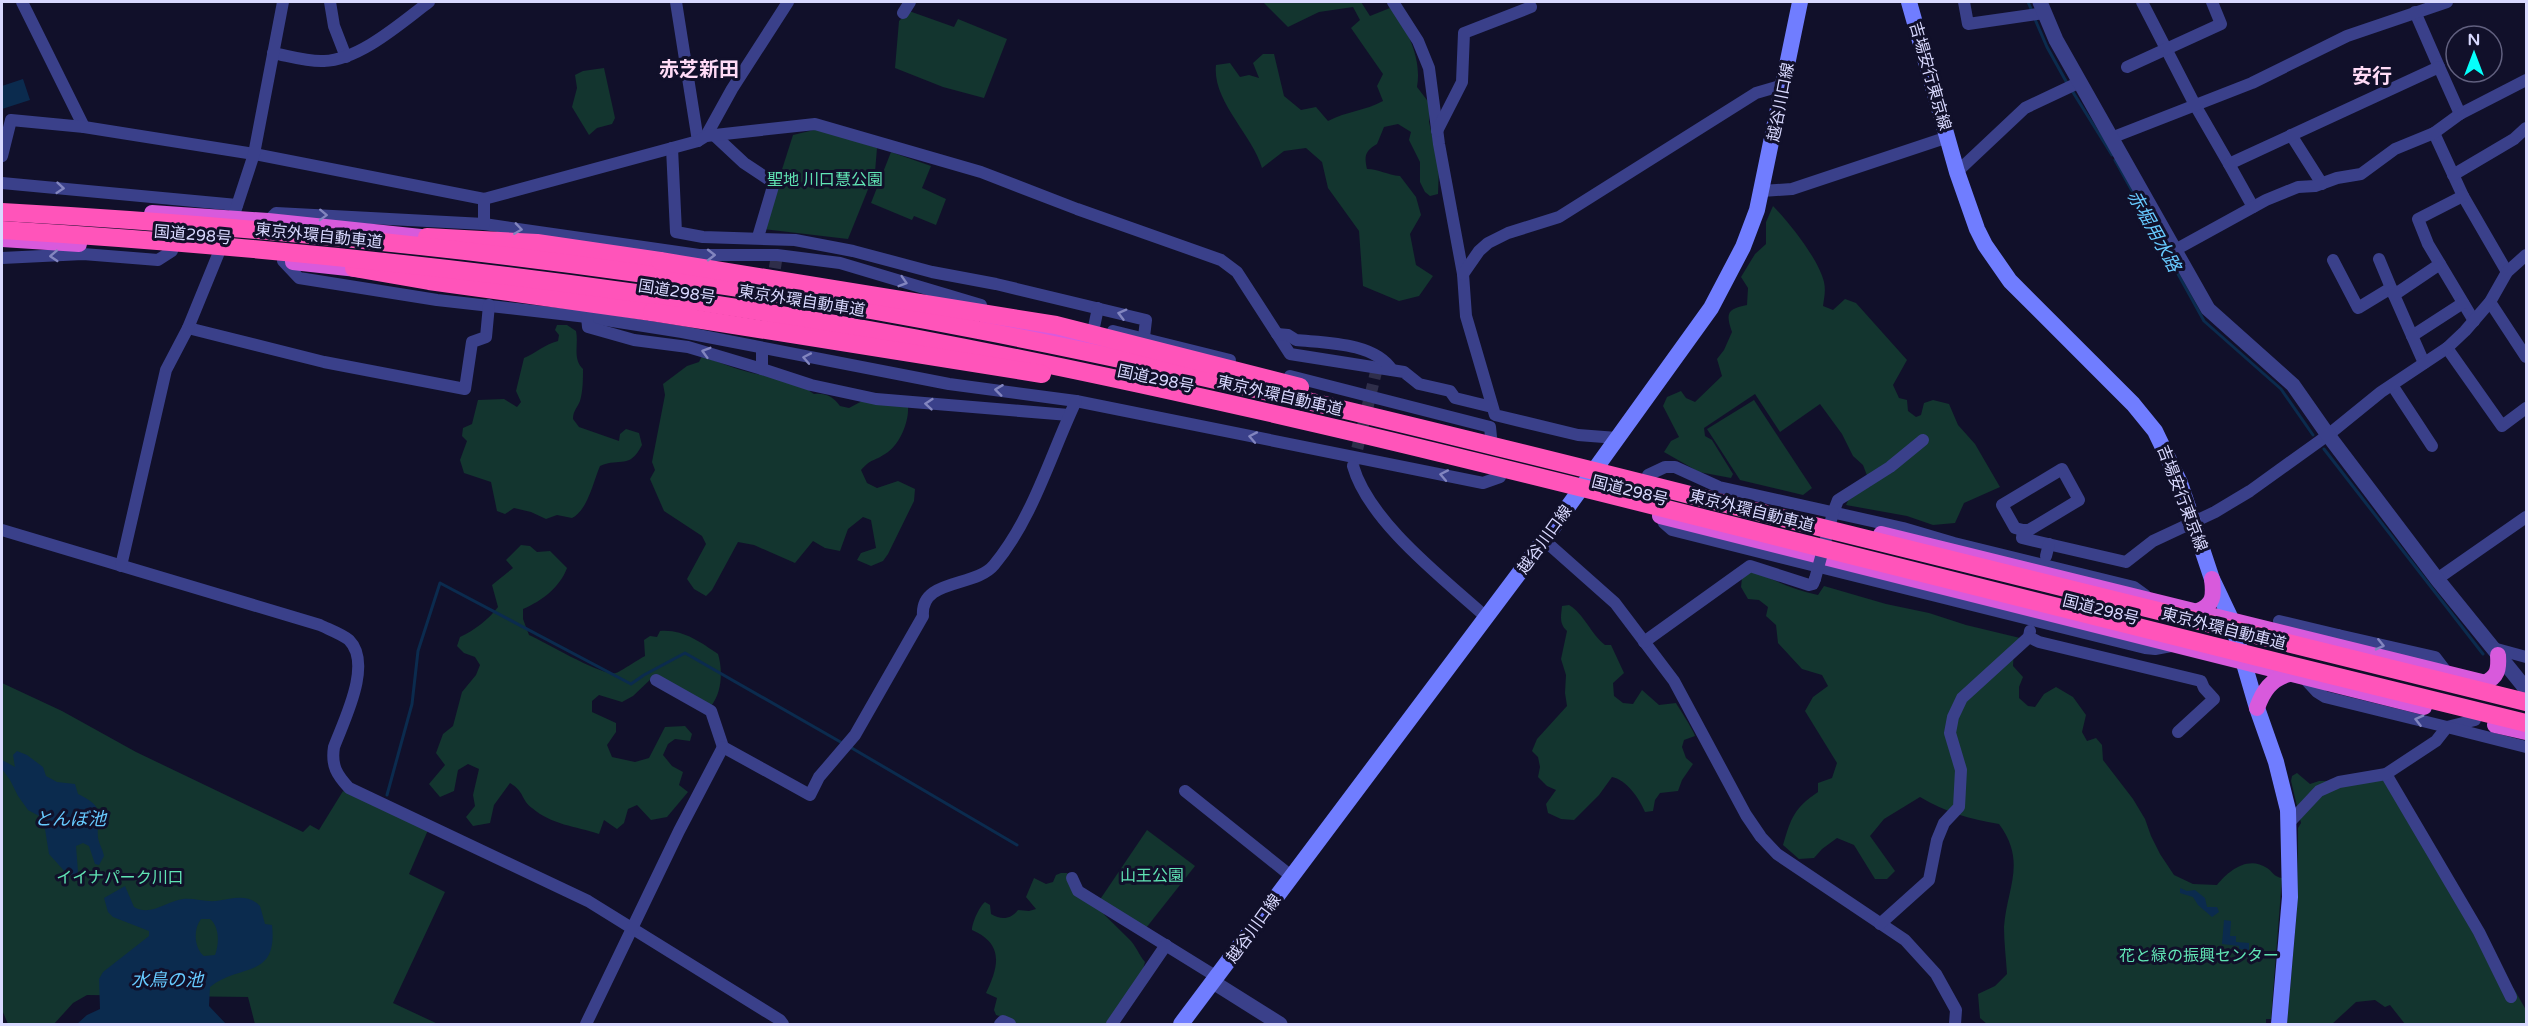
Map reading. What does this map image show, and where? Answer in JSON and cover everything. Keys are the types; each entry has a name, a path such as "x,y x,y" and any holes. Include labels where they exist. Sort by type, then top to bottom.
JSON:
{"highway":[{"name":"国道298号","path":"2,204 235,212 268,221 427,237 673,270 984,321 1212,369 1490,432 1648,476 2231,620 2331,639 2448,674 2526,691"},
{"path":"2,204 97,217"},
{"name":"東京外環自動車道","path":"2,212 302,233 447,248 833,304 975,329 1232,383 2526,702"},
{"name":"東京外環自動車道","path":"2,230 325,255 569,284 907,337 1189,394 1373,436 2526,723"},
{"path":"427,237 537,243 993,313 1092,333 1332,395 1434,432"},
{"name":"国道298号","path":"2,239 218,254 606,298 994,362 1188,403 1576,495 2243,664 2526,732"},
{"path":"354,268 429,281 652,312 984,367 1189,394"},
{"path":"2198,611 2206,608 2214,596 2212,579"},
{"path":"2484,683 2496,675 2499,669 2496,652"},
{"path":"2257,708 2271,683 2279,676 2289,674"}],"main road":[{"name":"越谷川口線","path":"1181,1024 1544,540 1718,298 1743,247 1762,191 1800,2"},
{"name":"吉場安行東京線","path":"1909,2 1957,172 1977,229 2002,273 2133,404 2155,431 2169,456 2194,520 2212,579 2231,620 2279,773 2289,823 2290,897 2279,1024"}],"street":[{"path":"22,2 84,127"},
{"path":"121,566 166,370 188,328 235,212 254,154 283,2"},
{"path":"330,2 334,26 346,57"},
{"path":"273,53 324,62 346,57 383,36 429,2"},
{"path":"676,2 706,137 774,183 758,237"},
{"path":"706,137 732,89 788,2"},
{"path":"903,13 910,2"},
{"path":"268,221 276,213 484,224 699,255 777,255 840,263 972,303 1144,337 1490,432 1496,412 1466,316 1463,274 1437,132 1429,68 1418,41 1393,2"},
{"path":"1964,2 1968,24 2042,7 2078,83 2208,309 2286,378 2437,579 2526,691"},
{"path":"2142,2 2195,105 2253,207"},
{"path":"2127,67 2222,24 2212,2"},
{"path":"2111,138 2288,67 2347,36 2447,2"},
{"path":"1437,132 1454,103 1462,82 1464,33 1531,7"},
{"path":"2415,12 2460,114"},
{"path":"2229,164 2439,66"},
{"path":"2175,250 2253,207 2298,187 2322,184 2361,174 2395,149 2434,133 2460,114 2526,80"},
{"path":"1957,172 2025,108 2078,83"},
{"path":"1463,274 1479,251 1488,243 1508,233 1559,217 1756,93 1783,85"},
{"path":"2,156 11,120 84,127 254,154 484,199 706,137 815,124 981,172 1221,260 1237,272 1290,354 1404,372 1419,384 1450,391 1455,398 1496,412 1578,435 1617,438"},
{"path":"2453,175 2514,139 2526,128"},
{"path":"2434,133 2463,196 2507,272"},
{"path":"2291,135 2322,184"},
{"path":"1762,191 1792,189 1948,136"},
{"path":"672,148 676,232 703,237 778,239 853,251 932,272 1146,320 1144,337"},
{"path":"2,183 235,212"},
{"path":"2463,196 2418,219 2428,244 2474,321"},
{"path":"484,199 484,224"},
{"path":"777,255 778,239"},
{"path":"2,258 83,254 158,260 172,251"},
{"path":"2023,530 2022,538 2048,550 2126,562 2153,541 2250,491 2392,385 2447,348 2490,302 2507,272 2526,255"},
{"path":"2379,259 2424,363"},
{"path":"2333,260 2358,308 2392,292 2440,264"},
{"path":"284,261 299,278 437,300 587,317 682,332 950,384 1076,401 1483,483 1500,477"},
{"path":"2490,302 2526,357"},
{"path":"2412,336 2463,303"},
{"path":"188,328 324,362 465,389 472,342 486,337 489,305"},
{"path":"1094,327 1098,308"},
{"path":"587,317 588,327 634,340 688,347 811,384 876,399 1069,415"},
{"path":"1277,334 1288,335 1296,340 1361,347 1389,365 1392,370"},
{"path":"2447,348 2502,426 2526,408"},
{"path":"762,349 762,369"},
{"path":"2392,385 2432,446"},
{"path":"1029,393 1029,412"},
{"path":"656,680 711,711 723,747 810,795 819,777 855,735 923,616 925,599 932,592 985,574 995,564 1026,516 1076,401"},
{"path":"1644,642 1750,566 1813,585 1838,500 1890,467 1923,440"},
{"path":"1353,466 1356,477 1382,517 1409,547 1486,617"},
{"path":"1648,476 1665,467 1675,467 1719,487 1903,528 1954,543 2134,587 2148,599"},
{"path":"2062,469 2079,500 2029,530 2023,530 2015,528 2002,506 2062,469"},
{"path":"2437,579 2526,517"},
{"path":"2,530 320,625 350,641 360,664 358,680 334,747 333,757 337,776 349,788 588,901 783,1024"},
{"path":"1544,540 1615,603 1674,681 1746,816 1761,837 1777,854 1905,940 1936,974 1956,1010 1955,1024"},
{"path":"2280,621 2331,639"},
{"path":"1880,924 1929,880 1937,840 1944,823 1959,807 1961,770 1950,733 1953,717 1962,698 2029,637 2031,624"},
{"path":"2029,637 2038,642 2201,681 2214,699 2178,732"},
{"path":"2496,652 2526,657"},
{"path":"2306,678 2317,692 2325,697 2526,747"},
{"path":"2289,823 2312,797 2328,785 2363,776 2386,774 2436,741 2446,727 2475,720"},
{"path":"586,1024 723,747"},
{"path":"2386,774 2479,932 2511,997"},
{"path":"1185,791 1291,876"},
{"path":"1072,879 1078,891 1166,945 1280,1024"},
{"path":"1112,1024 1166,945"},
{"path":"1000,1024 1003,1021 1010,1024"}],"green space":[{"path":"1263,2 1361,2 1370,16 1390,8 1403,25 1415,55 1417,87 1430,104 1429,122 1439,166 1438,194 1430,196 1425,192 1420,182 1420,162 1409,140 1411,132 1398,124 1384,127 1377,144 1366,154 1366,161 1367,169 1400,176 1416,197 1421,215 1410,234 1416,265 1433,276 1419,296 1399,301 1363,286 1359,231 1328,188 1322,162 1306,148 1284,151 1262,168 1257,155 1226,104 1216,78 1216,65 1230,63 1240,77 1249,75 1259,78 1253,63 1263,54 1274,54 1284,96 1301,110 1316,107 1328,121 1383,101 1377,86 1383,74 1351,28 1360,20 1353,7 1319,12 1288,27"},
{"path":"909,11 954,27 958,19 1007,39 984,98 943,87 895,68 899,21"},
{"path":"604,68 615,118 612,124 597,128 589,135 572,107 577,88 575,75 583,71"},
{"name":"聖地 川口慧公園","path":"818,129 877,148 875,172 848,239 763,229 793,135"},
{"path":"891,152 931,166 922,188 946,199 936,225 914,216 912,220 871,203"},
{"path":"1773,206 1795,231 1821,273 1825,285 1823,306 1833,310 1845,299 1856,303 1907,360 1893,385 1899,398 1907,400 1908,411 1916,417 1921,415 1924,403 1933,400 1949,404 1958,425 1975,444 2000,487 1964,503 1955,523 1933,525 1907,516 1846,505 1850,496 1871,486 1863,465 1853,456 1842,434 1820,404 1780,432 1755,394 1704,428 1705,436 1712,440 1733,474 1731,478 1699,472 1664,452 1671,441 1679,437 1663,406 1667,397 1681,391 1686,398 1695,402 1722,376 1717,359 1732,332 1730,312 1747,305 1748,288 1741,277 1755,254 1766,244 1766,222"},
{"path":"557,325 567,325 576,331 577,356 583,369 581,397 573,419 579,427 619,441 620,434 626,429 639,433 642,445 629,460 600,466 586,502 578,514 572,518 557,515 546,519 514,508 505,514 497,511 491,482 464,473 460,460 467,441 462,436 463,428 472,424 478,400 504,399 517,407 521,402 516,391 524,358 558,341 559,335 555,330"},
{"path":"702,356 792,383 814,394 829,396 840,406 849,408 864,400 908,407 905,427 895,446 861,470 867,483 877,488 898,481 915,489 914,501 883,561 871,566 857,560 861,553 876,548 871,520 863,517 848,529 840,551 825,548 813,541 795,563 754,545 738,542 712,590 706,596 694,589 687,579 706,544 702,536 664,511 650,479 655,470 652,462 665,395 663,384 687,366 699,362"},
{"path":"1754,400 1812,488 1803,495 1740,480 1707,429"},
{"path":"521,545 530,546 537,552 550,551 567,568 550,593 523,609 523,619 529,635 587,665 609,673 616,673 645,656 644,640 650,636 657,637 660,631 684,634 718,654 721,667 720,681 715,701 711,706 654,676 633,696 622,702 599,695 592,701 592,712 616,723 616,732 607,745 612,757 635,762 649,758 665,727 685,726 692,734 690,741 675,739 668,744 663,755 672,766 683,772 679,785 688,792 667,817 651,820 637,805 628,809 624,823 617,829 604,820 599,834 556,822 540,814 510,783 494,805 490,823 473,826 466,817 475,806 473,795 479,769 468,764 458,770 454,791 440,797 429,784 445,765 436,753 443,734 453,726 462,692 476,675 480,665 475,657 464,653 457,646 460,637 481,624 498,607 492,585 513,568 506,560"},
{"path":"1751,570 1809,593 1818,595 1824,586 2020,638 2014,646 2013,666 2023,677 2019,687 2019,698 2028,706 2035,707 2044,694 2056,687 2073,697 2086,715 2082,732 2087,741 2096,738 2102,745 2103,760 2133,799 2145,819 2160,854 2174,875 2193,884 2217,885 2239,866 2253,863 2260,864 2282,878 2271,1019 2266,1019 2266,1024 1987,1024 1980,1018 1978,994 1995,986 2007,974 2004,927 2014,863 2007,838 1999,824 1958,814 1920,797 1884,819 1870,836 1895,871 1887,879 1875,879 1854,845 1837,838 1814,858 1799,859 1783,845 1788,828 1798,809 1818,792 1818,783 1832,778 1837,763 1805,711 1813,697 1828,686 1822,675 1802,669 1778,643 1776,625 1766,616 1768,607 1759,600 1748,599 1741,587 1742,578"},
{"path":"1569,605 1605,645 1611,645 1624,673 1613,683 1614,696 1623,703 1633,704 1642,690 1659,705 1676,703 1694,733 1695,736 1684,740 1682,747 1686,758 1693,764 1682,780 1678,791 1660,793 1655,800 1653,811 1645,812 1632,790 1623,782 1612,777 1599,795 1574,820 1561,819 1548,813 1546,804 1556,790 1547,786 1538,777 1540,767 1538,757 1532,751 1537,739 1567,706 1566,675 1561,659 1567,631 1561,617 1562,606"},
{"name":"イイナパーク川口","path":"2,683 62,711 136,752 303,832 310,825 319,830 343,791 428,830 409,874 445,892 393,1003 438,1024 255,1024 248,997 87,995 73,1003 54,1024 8,1024 2,1010"},
{"name":"花と緑の振興センター","path":"2297,773 2310,784 2319,781 2386,780 2462,910 2482,950 2514,989 2526,1010 2526,1024 2405,1024 2390,1005 2385,1007 2375,1000 2356,1002 2332,1024 2287,1024 2297,909 2298,828 2301,823 2291,781 2292,776"},
{"name":"山王公園","path":"1147,830 1195,866 1146,928 1099,901"},
{"path":"1067,873 1070,880 1133,944 1145,962 1141,977 1110,1024 1007,1024 1009,1019 996,1015 994,1010 997,998 986,993 994,974 996,957 990,942 972,930 975,919 985,902 990,905 991,914 1002,918 1012,916 1018,910 1036,909 1026,897 1034,878 1046,884 1053,882 1056,875"}],"water":[{"path":"23,79 30,100 2,109 2,86"},
{"name":"とんぼ池","path":"17,751 27,755 43,767 46,776 57,782 75,784 78,794 97,807 98,838 104,856 99,865 95,864 89,846 83,843 76,846 78,872 74,877 67,874 49,854 41,817 28,810 2,769 2,760 15,767 13,755"},
{"name":"水鳥の池","path":"125,886 134,907 140,910 187,899 212,901 245,898 260,906 265,924 272,925 269,955 254,968 221,980 210,987 209,1006 226,1024 77,1024 87,1015 100,1009 99,979 103,972 149,936 149,931 113,917 108,912 104,898","holes":["201,919 210,919 216,927 217,946 215,955 204,956 198,948 196,933"]},
{"path":"2180,888 2187,891 2195,890 2205,898 2207,907 2217,907 2219,912 2212,917 2198,905 2193,897 2180,893"},
{"path":"2224,920 2231,921 2230,936 2236,936 2236,942 2249,943 2249,950 2222,944"}],"waterway":[{"name":"赤堀用水路","path":"2028,2 2032,11"},
{"name":"赤堀用水路","path":"2034,17 2067,83"},
{"name":"赤堀用水路","path":"2071,89 2112,155"},
{"name":"赤堀用水路","path":"2115,160 2204,321 2281,389 2313,435"},
{"name":"赤堀用水路","path":"2324,449 2483,654"},
{"path":"387,795 412,704 418,651 440,583 631,684 685,653 844,744"},
{"path":"850,747 1017,845"}],"tunnel":[{"path":"772,286 777,255"},
{"path":"1353,466 1377,368"}],"district":[{"name":"赤芝新田","path":"699,69"},
{"name":"安行","path":"2372,76"}]}
